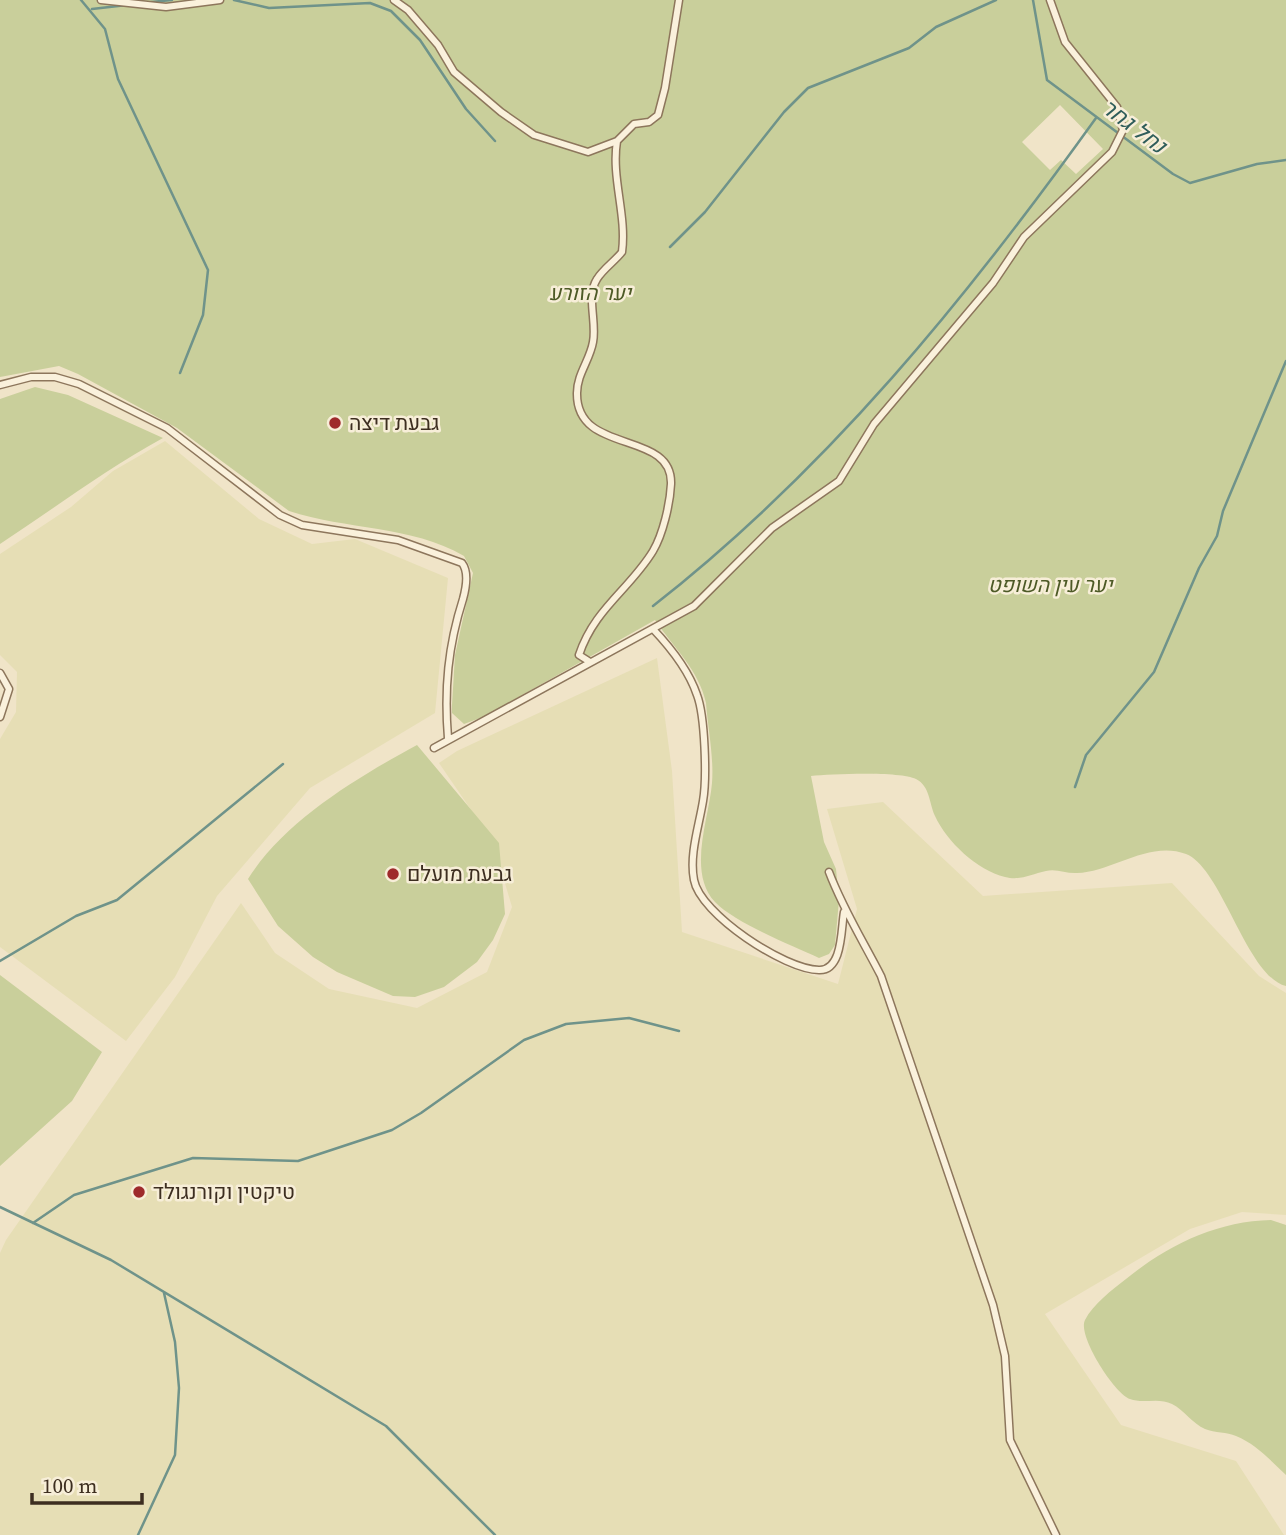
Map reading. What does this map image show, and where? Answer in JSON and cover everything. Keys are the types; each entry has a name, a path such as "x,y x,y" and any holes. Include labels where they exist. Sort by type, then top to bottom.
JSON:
{"street":[{"path":"101,0 166,7 220,0"},
{"path":"394,0 408,10 438,45 454,72 501,112 534,135 589,152 617,141 634,124 649,121 658,115 679,0"},
{"path":"434,748 694,606 772,528 839,481 874,425 993,283 1024,237 1112,152 1123,130 1117,107 1065,42 1050,0"},
{"path":"590,662 579,655 587,631 653,551 664,519 671,481 661,458 636,445 597,432 580,416 577,402 581,370 592,349 596,328 592,290 604,270 622,252 623,223 615,169 617,141"},
{"path":"0,385 31,377 55,377 79,384 167,428 280,515 302,525 398,540 462,563 466,575 464,594 451,639 446,675 448,738"},
{"path":"653,629 684,669 698,696 706,782 692,862 699,895 707,906 743,936 799,965 820,971 828,969 837,958 844,912"},
{"path":"0,673 9,689 0,717"},
{"path":"829,872 844,912 858,930 881,976 964,1227 993,1305 1004,1356 1010,1440 1056,1535"}],"shaded area":[{"path":"165,441 259,519 312,544 355,539 448,578 435,713 310,788 217,896 175,977 126,1041 0,947 0,739 16,712 17,672 0,655 0,554 71,507 113,471"},
{"path":"657,658 672,771 682,932 838,984 857,909 827,809 883,802 983,896 1172,883 1259,976 1286,993 1286,1215 1242,1212 1190,1229 1045,1314 1121,1425 1236,1461 1284,1535 0,1535 0,1253 6,1240 241,903 275,953 329,989 417,1008 487,972 512,907 493,842 439,763 457,751"}],"green space":[{"path":"0,0 1286,0 1286,986 1272,978 1259,964 1211,879 1199,863 1186,854 1158,851 1090,871 1073,873 1050,870 1021,878 1005,877 984,868 955,845 940,826 927,790 921,782 908,776 811,776 824,842 836,869 839,900 835,945 829,954 819,958 764,933 736,918 715,902 702,876 702,845 712,773 706,703 692,669 655,620 483,717 464,724 452,713 452,705 455,655 473,573 464,556 444,546 400,533 333,522 289,511 177,428 59,366 0,377","holes":["1060,105 1103,149 1076,174 1061,160 1050,170 1022,142"]},
{"path":"35,387 68,395 163,438 0,544 0,399"},
{"path":"417,745 499,843 505,914 493,940 477,962 444,987 415,997 393,996 337,972 313,957 278,926 248,879 281,838 324,802"},
{"path":"0,975 102,1052 72,1101 0,1166"},
{"path":"1271,1220 1286,1225 1286,1475 1263,1453 1243,1439 1205,1429 1172,1404 1130,1399 1123,1394 1098,1363 1086,1338 1084,1327 1088,1314 1103,1298 1142,1267 1176,1246 1212,1230 1251,1221"}],"waterway":[{"path":"81,0 105,29 118,79 208,270 203,315 180,373"},
{"path":"151,2 172,0"},
{"path":"234,0 269,8 370,3 391,11 420,40 466,109 495,141"},
{"path":"670,247 705,212 784,112 808,88 909,48 936,27 996,0"},
{"name":"נחל גחר","path":"1033,0 1047,80 1173,174 1190,183 1257,164 1286,160"},
{"path":"92,9 127,5"},
{"path":"653,606 717,553 778,497 892,378 997,251 1096,118"},
{"path":"1075,787 1086,755 1154,672 1199,568 1217,536 1223,511 1286,361"},
{"path":"0,961 76,916 117,900 283,764"},
{"path":"33,1223 74,1195 193,1158 298,1161 392,1130 421,1113 524,1040 566,1024 629,1018 679,1031"},
{"path":"0,1207 111,1260 386,1426 495,1535"},
{"path":"138,1535 175,1455 179,1388 175,1342 164,1293"}],"place":[{"name":"גבעת דיצה","path":"335,423"},
{"name":"גבעת מועלם","path":"393,874"},
{"name":"טיקטין וקורנגולד","path":"139,1192"}],"park label":[{"name":"יער הזורע","path":"590,293"},
{"name":"יער עין השופט","path":"1050,585"}]}
